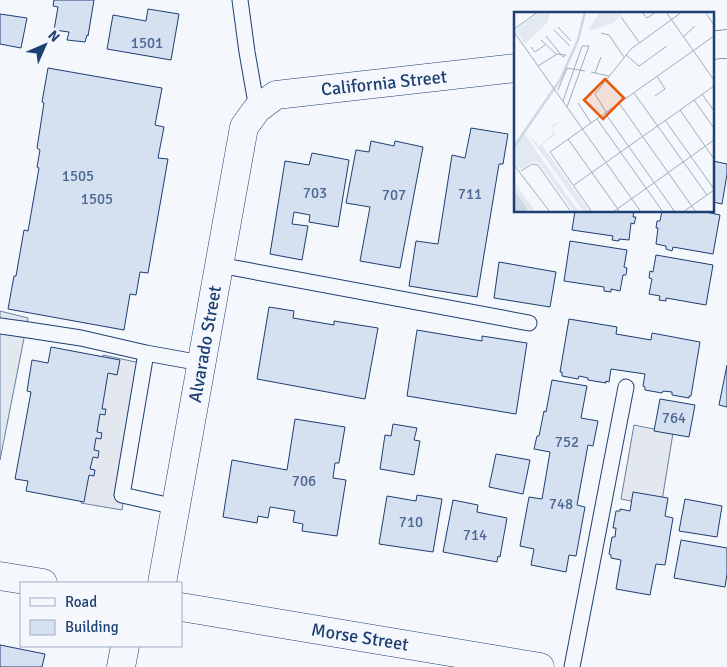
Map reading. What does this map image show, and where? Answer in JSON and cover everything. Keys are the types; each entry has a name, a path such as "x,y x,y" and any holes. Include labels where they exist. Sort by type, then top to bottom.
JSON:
{"street":[{"path":"714,45 727,44"},
{"name":"California Street","path":"257,108 276,95 514,68"},
{"name":"Alvarado Street","path":"162,582 244,127 257,108"},
{"path":"0,576 37,582"},
{"name":"Morse Street","path":"182,607 540,667"},
{"path":"122,667 125,647"}],"lane":[{"path":"240,0 257,108"},
{"path":"219,265 529,323"},
{"path":"0,326 81,338 146,354 202,364"},
{"path":"146,354 122,495 176,507"},
{"path":"572,667 626,387"}],"shaded area":[{"path":"0,311 28,318 0,460"},
{"path":"103,355 145,364 122,510 81,503"},
{"path":"634,425 673,433 661,507 621,499"}],"building":[{"path":"54,0 94,0 88,36 85,42 67,40 69,32 54,30 58,7 53,6"},
{"path":"148,9 179,14 171,60 107,49 113,15 146,21"},
{"path":"0,14 27,18 21,48 0,44"},
{"path":"48,68 162,88 155,125 164,127 158,158 168,159 148,273 140,272 136,295 130,294 124,330 8,309 24,230 28,231 39,168 37,167 40,150 37,148"},
{"path":"471,128 508,134 503,164 499,164 477,297 409,286 416,241 438,244 452,155 465,158"},
{"path":"371,141 394,146 395,141 423,147 400,268 360,261 370,207 346,203 356,150 369,152"},
{"path":"312,153 349,160 338,227 309,222 310,215 294,212 292,224 308,226 302,260 270,254 285,161 309,165"},
{"path":"714,161 727,164 722,204 714,202"},
{"path":"575,212 634,212 633,217 636,217 634,224 631,223 629,240 612,240 613,236 572,230"},
{"path":"662,212 706,212 720,215 713,254 673,247 672,251 666,249 666,246 656,244 657,221 660,221"},
{"path":"570,241 627,250 624,267 627,268 626,275 623,275 620,291 611,289 611,292 604,291 604,287 564,281"},
{"path":"656,255 713,265 706,305 666,298 666,301 659,300 660,296 649,294 652,279 649,278 650,271 653,272"},
{"path":"499,262 556,272 550,307 494,298"},
{"path":"269,307 294,311 293,318 334,325 334,321 378,328 365,399 257,379"},
{"path":"569,319 617,327 616,334 651,340 652,333 700,342 691,396 689,398 672,395 672,392 663,391 662,393 645,390 643,386 645,374 611,369 609,382 606,381 606,383 588,380 588,378 579,376 578,379 562,376 562,372 560,372"},
{"path":"417,330 482,341 482,336 527,343 516,414 407,396"},
{"path":"51,347 120,360 117,375 108,373 102,409 106,409 105,415 100,414 97,432 102,433 101,439 96,438 94,450 99,451 98,458 93,457 90,469 95,470 94,476 89,475 84,502 26,491 28,481 15,479 31,392 27,391 32,360 48,363"},
{"path":"727,365 727,407 719,405"},
{"path":"552,380 587,386 581,418 598,421 593,446 588,445 577,505 585,507 576,556 569,555 566,572 531,565 534,549 520,546 529,497 542,499 550,452 534,449 537,436 539,436 544,411 546,412"},
{"path":"660,399 695,405 689,437 654,431"},
{"path":"295,419 345,427 339,463 335,463 333,478 346,480 337,536 302,531 303,524 293,522 295,511 270,507 268,518 258,516 257,523 223,517 232,460 287,470"},
{"path":"393,424 417,428 414,440 420,441 414,475 380,469 385,435 391,436"},
{"path":"496,454 530,460 523,494 489,487"},
{"path":"633,492 668,498 665,516 673,518 665,565 656,564 650,595 616,589 621,560 611,558 609,554 612,537 615,537 616,528 613,528 616,511 620,511 620,509 630,511"},
{"path":"417,495 442,499 433,552 379,544 387,496 416,501"},
{"path":"685,499 722,506 717,537 679,531"},
{"path":"453,500 478,505 477,512 507,518 500,557 498,556 497,562 443,552"},
{"path":"681,540 727,548 725,587 674,578"},
{"path":"0,645 45,654 42,667 0,667"}]}
